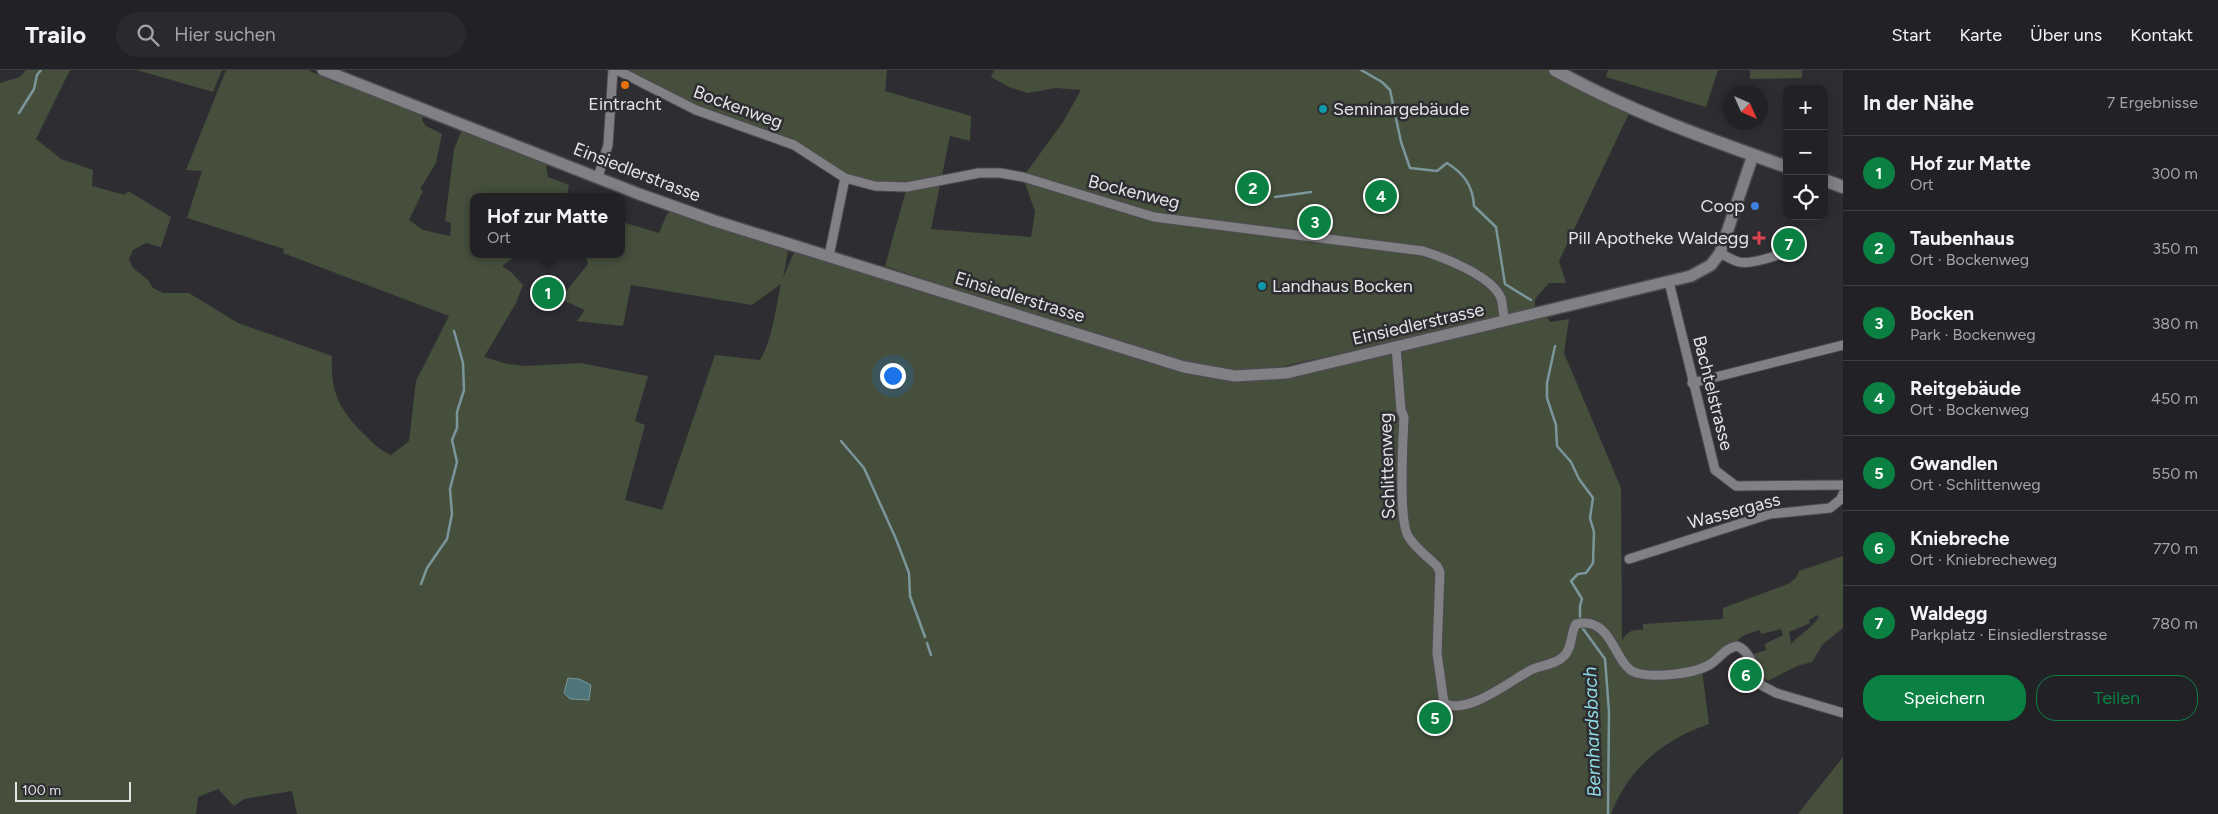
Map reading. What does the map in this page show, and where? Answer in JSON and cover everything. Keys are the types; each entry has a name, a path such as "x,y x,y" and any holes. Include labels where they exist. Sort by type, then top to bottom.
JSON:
{"main road":[{"path":"1555,70 1586,88 1652,117 1783,166"},
{"path":"1828,181 1843,187"}],"street":[{"name":"Einsiedlerstrasse","path":"323,70 349,75 598,177 715,221 1184,367 1235,376 1270,375 1396,347 1691,276 1706,269 1716,260 1720,253 1753,155"},
{"path":"598,177 608,145 613,70"},
{"name":"Bockenweg","path":"617,70 696,110 794,145 845,178 875,186 907,188 979,173 1000,173 1023,178 1154,217 1423,251 1437,255 1488,282 1501,299 1505,321"},
{"path":"829,256 845,178"},
{"path":"1720,253 1739,262 1745,262 1779,255 1791,250"},
{"name":"Bachtelstrasse","path":"1669,282 1692,383 1715,470 1736,486 1843,485"},
{"path":"1692,383 1843,345"},
{"name":"Schlittenweg","path":"1396,347 1401,410 1404,417 1402,470 1405,526 1412,541 1437,566 1440,572 1437,666 1444,703 1450,707 1461,706 1496,692 1529,671 1559,661 1570,648 1572,631 1576,624 1586,622 1592,624 1609,637 1626,668 1635,673 1649,675 1702,670 1730,647 1737,646 1743,648 1747,654 1761,685 1776,693 1843,714"},
{"name":"Wassergass","path":"1629,559 1770,514 1830,508 1841,499 1843,494"}],"green space":[{"path":"26,70 70,70 36,139 61,159 93,170 92,186 125,195 128,191 171,217 161,247 146,243 133,250 129,259 133,268 148,280 153,288 163,293 189,293 238,323 332,356 333,381 338,401 357,427 372,442 391,455 409,441 416,381 449,316 283,253 284,249 187,218 202,171 186,170 226,70 308,70 338,84 342,82 424,113 422,120 426,126 442,134 436,163 420,189 423,191 409,220 423,230 450,236 451,223 445,221 454,149 461,132 464,131 545,159 548,177 569,185 568,193 470,193 470,258 513,258 502,266 512,273 523,285 516,303 484,357 508,364 525,366 580,363 648,376 635,421 645,425 625,500 662,510 715,355 760,360 771,333 781,284 752,305 631,285 623,326 577,321 585,310 560,299 588,264 586,258 625,258 625,223 659,233 667,214 674,209 785,247 788,251 783,278 795,250 1246,379 1544,312 1550,322 1569,319 1564,353 1621,488 1622,641 1630,632 1643,630 1643,624 1723,619 1723,608 1788,584 1796,578 1799,571 1843,556 1843,628 1823,644 1812,662 1797,666 1768,681 1759,674 1751,655 1766,650 1765,644 1783,635 1781,629 1761,634 1760,630 1747,634 1738,640 1702,670 1709,724 1677,738 1650,758 1627,783 1611,814 297,814 292,791 244,799 234,806 218,789 198,797 196,814 0,814 0,83 20,77","holes":["1817,615 1819,617 1813,625 1791,644 1789,632 1810,623 1809,620"]},
{"path":"137,70 222,70 213,92"},
{"path":"626,70 887,70 885,91 971,116 970,141 950,136 931,229 1031,237 1035,212 1023,177 1063,122 1081,90 1056,88 1028,93 1009,87 991,77 994,70 1555,70 1633,105 1559,261 1566,283 1549,283 1535,299 1535,310 1247,374 1176,362 885,266 907,187 876,183 845,174 816,155 700,109"},
{"path":"1608,70 1718,70 1706,107 1606,77"},
{"path":"1750,70 1802,70 1802,78 1750,79"},
{"path":"1843,757 1843,814 1798,814"}],"water":[{"path":"568,678 579,679 591,685 589,700 570,699 564,693"}],"waterway":[{"path":"19,113 34,89 37,75 41,70"},
{"path":"1361,70 1382,82 1390,90 1401,142 1410,168 1437,171 1447,163 1466,180 1472,192 1474,206 1496,227 1505,284 1531,300"},
{"path":"1275,197 1311,192"},
{"path":"421,584 427,568 447,539 452,514 450,489 457,462 452,440 457,428 457,412 464,390 463,363 454,331"},
{"name":"Bernhardsbach","path":"1555,346 1547,383 1547,398 1556,425 1557,446 1571,462 1579,479 1593,498 1590,518 1594,532 1593,563 1586,573 1578,574 1571,581 1582,599 1580,619"},
{"path":"841,441 864,468 896,539 909,573 910,596 925,637"},
{"name":"Bernhardsbach","path":"1581,626 1605,659 1609,712 1608,814"},
{"path":"927,643 931,655"}],"place":[{"name":"Eintracht","path":"625,85"},
{"name":"Seminargebäude","path":"1323,109"},
{"name":"Taubenhaus","path":"1253,188"},
{"name":"Reitgebäude","path":"1381,196"},
{"name":"Coop","path":"1755,206"},
{"name":"Bocken","path":"1315,222"},
{"name":"Pill Apotheke Waldegg","path":"1759,238"},
{"name":"Waldegg","path":"1789,244"},
{"name":"Landhaus Bocken","path":"1262,286"},
{"name":"Hof zur Matte","path":"548,293"},
{"name":"Kniebreche","path":"1746,675"},
{"name":"Gwandlen","path":"1435,718"}]}
